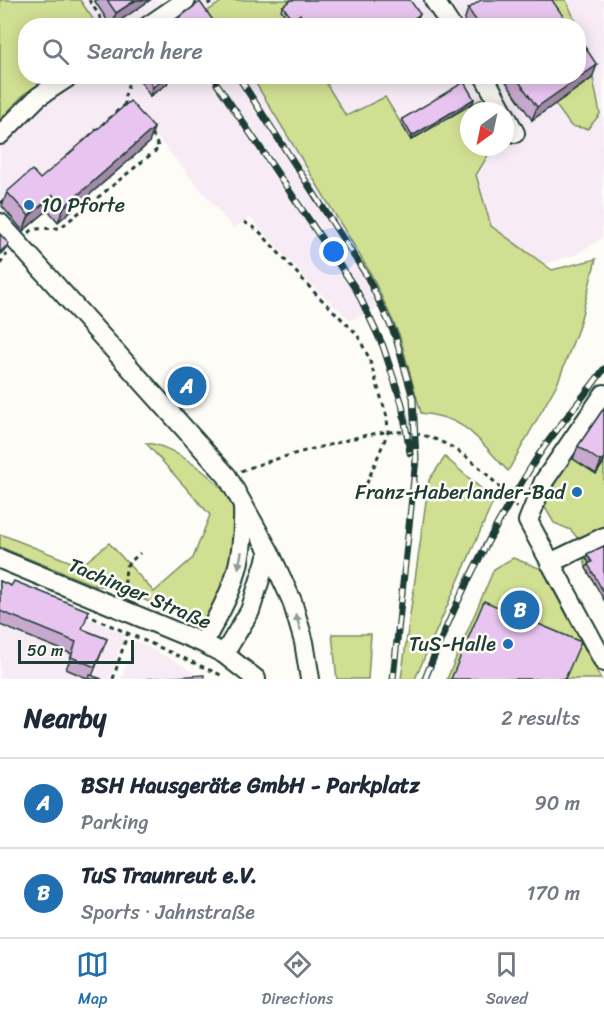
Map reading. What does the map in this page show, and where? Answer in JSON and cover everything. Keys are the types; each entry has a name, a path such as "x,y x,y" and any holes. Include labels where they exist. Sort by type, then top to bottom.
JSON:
{"street":[{"path":"160,18 186,0"},
{"path":"434,0 446,18"},
{"path":"0,135 38,97 58,84"},
{"path":"488,84 498,102"},
{"path":"2,225 227,476 269,551 292,601 304,642 310,679"},
{"path":"604,394 544,481 528,520 604,662"},
{"path":"203,643 237,577 244,541 243,502"},
{"path":"550,563 604,537"},
{"path":"224,654 250,610 269,551"},
{"name":"Tachinger Straße","path":"0,559 203,643 224,654 256,679"}],"path":[{"path":"89,0 101,18"},
{"path":"128,84 123,96 125,104 132,111"},
{"path":"74,150 125,104"},
{"path":"0,264 33,229 60,228 159,148 145,125"},
{"path":"0,203 8,196"},
{"path":"244,222 258,230 314,292 357,334 369,358 387,417 388,432 362,495"},
{"path":"227,476 285,456 388,432 417,433 454,448 485,471 528,520"},
{"path":"134,614 139,598 122,592 126,566 140,553"},
{"path":"74,610 214,670"},
{"path":"112,679 128,632"}],"shaded area":[{"path":"0,0 604,0 602,238 575,255 494,280 386,305 351,320 315,289 250,217 234,229 156,136 58,222 47,210 0,255"},
{"path":"0,580 125,634 110,679 0,679"},
{"path":"135,641 177,662 203,679 121,679"}],"green space":[{"path":"0,0 80,0 92,18 18,18 18,84 42,84 25,93 0,120"},
{"path":"224,0 296,0 298,18 204,18 202,15"},
{"path":"538,0 566,0 574,18 551,18"},
{"path":"593,78 600,114 588,129 571,126 555,104"},
{"path":"256,84 328,84 346,116 385,97 411,140 460,111 460,156 488,156 476,175 491,226 552,270 596,259 579,326 558,382 508,471 479,440 461,425 421,413 399,334 371,274"},
{"path":"484,97 486,102 476,102"},
{"name":"Franz-Haberlander-Bad","path":"604,405 604,600 586,568 580,541 571,530 554,523 544,506 558,477"},
{"path":"146,443 172,451 201,470 213,480 232,504 236,526 232,557 228,572 200,628 183,615 109,586 96,586 0,547 0,535 3,535 81,566 109,543 154,592 193,558 210,515"},
{"path":"445,457 494,500 415,679 401,679 429,480"},
{"path":"513,558 542,569 601,679 447,679 494,569"},
{"path":"332,634 371,634 368,679 337,679"}],"building":[{"path":"107,0 136,0 116,13"},
{"path":"291,0 410,0 420,14 414,18 302,18 300,14 291,18 283,6"},
{"path":"481,0 552,0 564,18 474,18 468,9"},
{"path":"200,2 211,18 179,18"},
{"path":"586,48 597,65 586,73"},
{"path":"461,84 465,84 474,99 469,102 460,102 460,107 412,136 402,119"},
{"path":"521,84 570,84 537,107"},
{"path":"130,101 154,128 64,207 53,195 29,216 7,192 32,170 40,179"},
{"path":"0,234 9,244 0,252"},
{"path":"604,408 604,457 601,462 578,446"},
{"path":"604,546 604,593 588,564 592,562 587,554"},
{"path":"0,581 11,586 14,581 89,611 82,629 107,639 95,667 71,657 76,642 0,611"},
{"name":"TuS-Halle","path":"484,601 581,642 565,679 451,679"},
{"path":"90,675 102,679 89,679"},
{"path":"204,675 204,679 146,679"}],"railway":[{"path":"217,84 357,291 383,346 402,404 410,453"},
{"path":"243,84 367,276 395,335 413,398 416,459 393,679"},
{"path":"425,679 462,593 521,483 546,445 604,369"}],"place":[{"name":"10 Pforte","path":"29,205"},
{"name":"BSH Hausgeräte GmbH - Parkplatz","path":"187,386"},
{"name":"Franz-Haberlander-Bad","path":"577,492"},
{"name":"TuS Traunreut e.V.","path":"520,610"},
{"name":"TuS-Halle","path":"508,644"}]}
